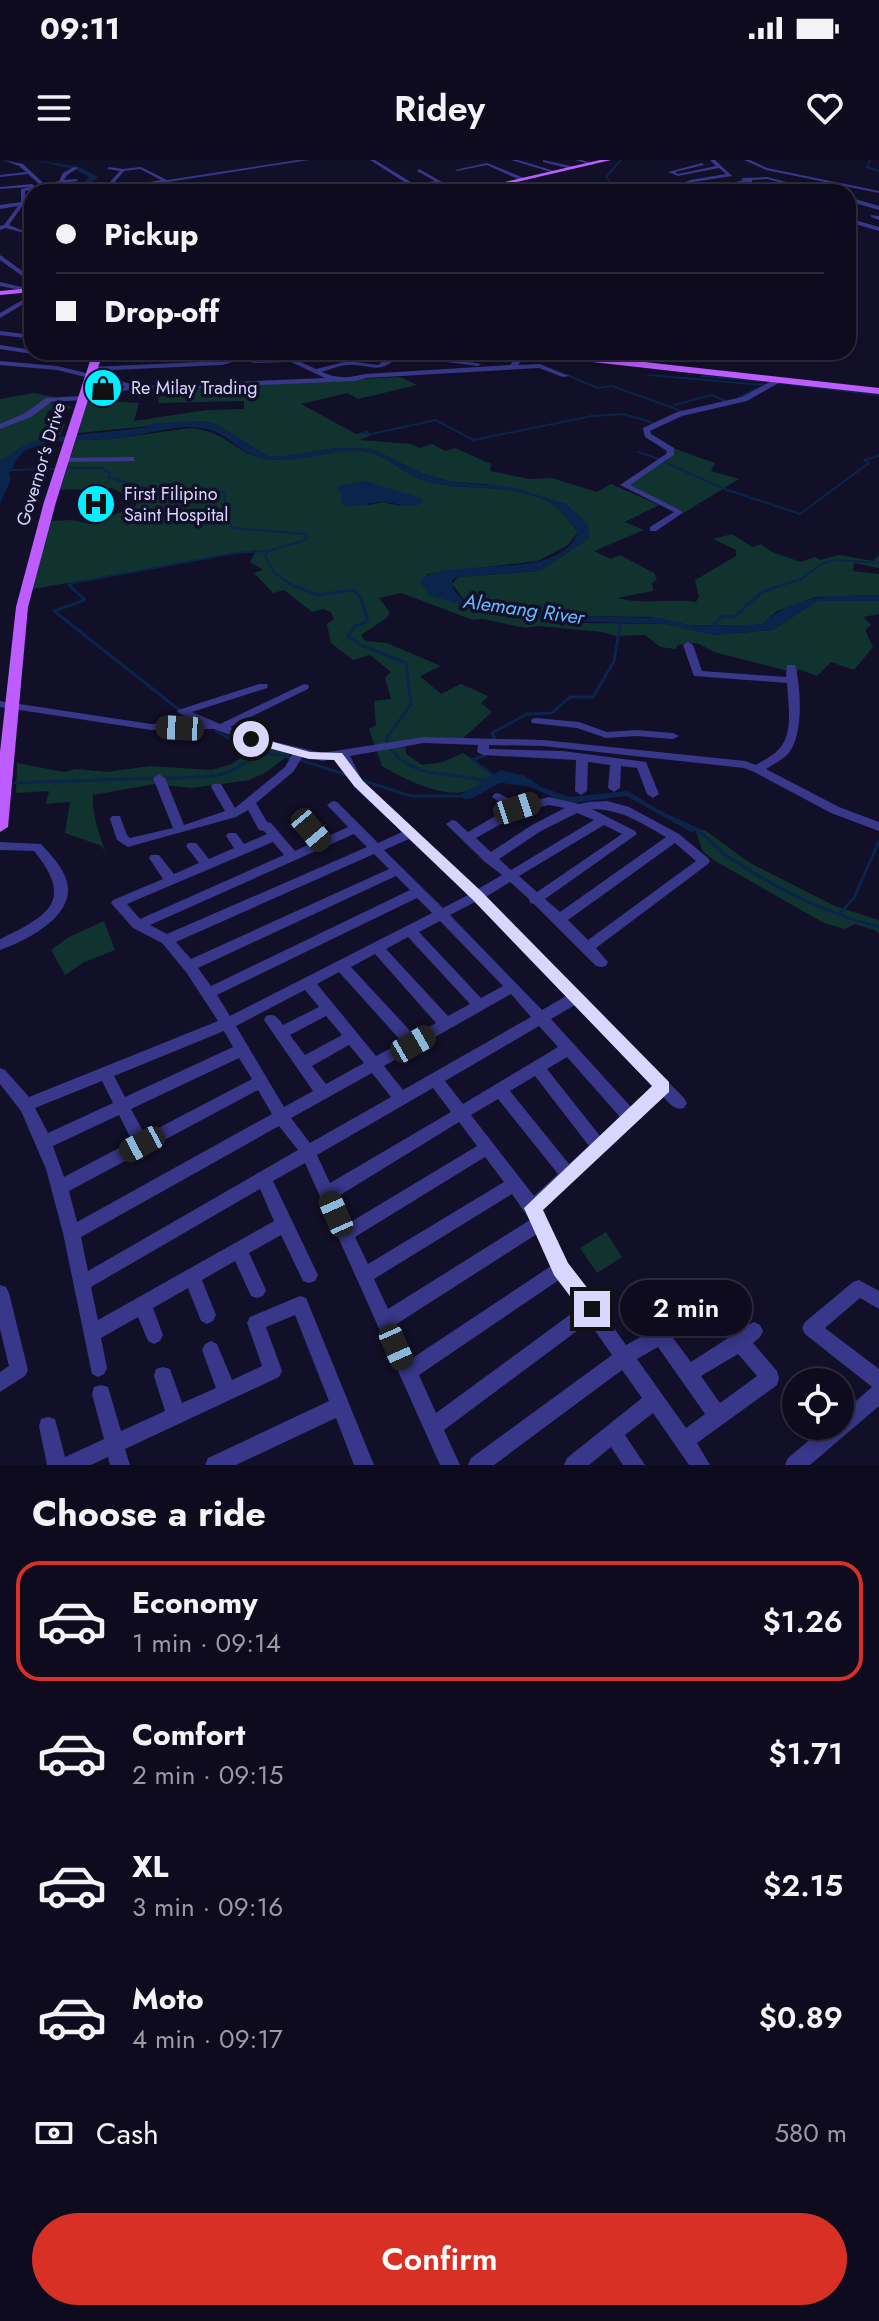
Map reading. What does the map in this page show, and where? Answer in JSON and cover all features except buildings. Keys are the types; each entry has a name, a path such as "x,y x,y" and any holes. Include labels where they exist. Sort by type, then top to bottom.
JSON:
{"main road":[{"path":"500,184 608,160"},
{"path":"0,293 24,293"},
{"name":"Governor's Drive","path":"0,827 7,705 22,607 95,360"},
{"path":"600,360 879,391"}],"street":[{"path":"5,160 17,164 44,184"},
{"path":"146,184 307,160"},
{"path":"372,160 410,184"},
{"path":"513,160 556,172"},
{"path":"542,160 573,168"},
{"path":"577,160 592,164"},
{"path":"712,160 730,175 760,184"},
{"path":"746,160 766,169 840,184"},
{"path":"0,168 17,164"},
{"path":"457,170 487,164 522,179"},
{"path":"669,164 718,166"},
{"path":"702,164 670,172 678,175 718,166"},
{"path":"0,168 14,174"},
{"path":"109,168 141,168 166,181"},
{"path":"61,170 72,170 62,180"},
{"path":"113,184 123,170"},
{"path":"419,170 440,182 426,184"},
{"path":"0,176 27,173"},
{"path":"51,184 84,175"},
{"path":"682,184 688,180 730,175"},
{"path":"727,183 767,178 791,184"},
{"path":"329,179 336,184"},
{"path":"62,180 74,182 67,184"},
{"path":"688,180 698,184"},
{"path":"0,188 24,186"},
{"path":"856,187 879,192"},
{"path":"24,190 24,202"},
{"path":"0,199 23,196"},
{"path":"856,202 879,208"},
{"path":"0,207 24,203"},
{"path":"22,232 3,227 24,205"},
{"path":"856,208 867,205"},
{"path":"856,220 877,216"},
{"path":"856,223 879,229"},
{"path":"0,257 24,275"},
{"path":"0,284 24,292"},
{"path":"0,320 24,297"},
{"path":"0,333 24,336"},
{"path":"0,347 24,351"},
{"path":"89,373 232,360"},
{"path":"251,360 292,360 334,380"},
{"path":"315,371 348,363 365,367 383,366 388,360"},
{"path":"462,360 509,368 518,360"},
{"path":"0,363 89,373 131,387"},
{"path":"175,366 175,371 197,386"},
{"path":"0,427 28,415 49,400 110,394 131,387 334,380 540,366 565,376"},
{"path":"653,529 680,512 624,485 670,455 671,450 648,435 646,430 680,414 744,399 780,380"},
{"path":"63,460 131,459"},
{"path":"688,645 698,674 791,680"},
{"path":"758,769 785,750 790,741 791,667"},
{"path":"263,686 182,712 296,757 341,756 424,740 642,765 653,794"},
{"path":"7,705 151,727 220,728 304,687"},
{"path":"536,721 579,725 606,735 636,733 673,736"},
{"path":"601,749 610,723"},
{"path":"491,749 601,749 758,769 835,810 879,827"},
{"path":"341,756 358,784 477,896 679,1103"},
{"path":"116,819 121,837 128,843 232,814 250,802 296,757"},
{"path":"581,791 582,758"},
{"path":"614,788 616,762"},
{"path":"159,778 180,830"},
{"path":"217,787 232,814"},
{"path":"498,797 517,808"},
{"path":"467,838 517,808 542,800 575,808 631,834 535,900"},
{"path":"250,802 292,856"},
{"path":"333,805 513,987 630,1117"},
{"path":"489,859 575,808 610,806 624,809 675,837 704,861 586,948"},
{"path":"300,817 322,843"},
{"path":"26,1105 226,1024 477,896 603,820"},
{"path":"452,824 509,878 559,919 601,962"},
{"path":"138,925 357,828"},
{"path":"268,829 242,850 118,903 138,925 167,940 189,966 209,993 282,1118 308,1152 450,1465"},
{"path":"167,940 411,833"},
{"path":"232,836 242,850"},
{"path":"559,919 675,837"},
{"path":"0,846 37,847 61,878 61,893 51,917 0,945"},
{"path":"192,846 207,865"},
{"path":"155,858 171,880"},
{"path":"189,966 398,870"},
{"path":"209,993 419,891"},
{"path":"409,930 480,1006"},
{"path":"376,947 447,1025"},
{"path":"341,965 413,1044"},
{"path":"307,982 401,1098"},
{"path":"71,1234 513,987"},
{"path":"81,1284 577,997"},
{"path":"281,1033 327,1009"},
{"path":"271,1020 324,1094"},
{"path":"302,1064 351,1037"},
{"path":"327,1194 568,1049"},
{"path":"43,1143 241,1050"},
{"path":"537,1068 599,1146"},
{"path":"98,1076 105,1073 142,1144"},
{"path":"0,1074 26,1105 43,1143 71,1234 98,1368"},
{"path":"435,1079 536,1215 561,1269 700,1465"},
{"path":"58,1188 260,1082"},
{"path":"384,1322 536,1215 568,1175 663,1087"},
{"path":"500,1090 568,1175"},
{"path":"345,1234 487,1148"},
{"path":"264,1178 309,1275"},
{"path":"364,1276 514,1184"},
{"path":"91,1334 284,1224"},
{"path":"239,1250 257,1290"},
{"path":"407,1372 561,1269"},
{"path":"192,1277 207,1315"},
{"path":"879,1301 859,1288 811,1328 879,1381"},
{"path":"0,1293 19,1370 0,1383"},
{"path":"478,1465 625,1356 727,1297"},
{"path":"69,1465 118,1455 176,1415 273,1371 256,1323 300,1304 364,1465"},
{"path":"143,1305 154,1335"},
{"path":"432,1427 592,1309"},
{"path":"645,1313 718,1416"},
{"path":"684,1441 770,1378 747,1336 688,1374"},
{"path":"211,1350 227,1392"},
{"path":"163,1376 176,1415"},
{"path":"101,1394 118,1455"},
{"path":"795,1465 879,1394"},
{"path":"575,1465 655,1399"},
{"path":"215,1465 340,1406"},
{"path":"48,1426 57,1465"},
{"path":"613,1434 635,1465"}],"green space":[{"path":"400,377 417,385 358,399 347,393 301,404 356,434 367,431 372,435 359,440 411,444 420,448 432,444 446,451 455,448 491,464 490,471 529,479 552,478 597,492 611,484 659,505 625,522 644,530 594,551 611,559 620,555 654,573 657,579 652,583 653,591 617,598 696,602 699,597 695,580 736,556 736,550 713,539 732,534 752,547 761,544 772,552 801,562 839,555 873,561 879,555 879,568 854,563 853,571 879,574 879,595 816,597 777,611 763,624 753,626 689,625 650,617 578,616 465,601 452,584 458,577 540,571 589,538 566,504 486,484 452,482 421,473 372,449 338,448 267,456 218,425 202,421 78,433 87,400 139,403 134,421 207,410 244,409 244,401 158,403 159,396 156,394 165,389"},
{"path":"34,393 55,397 42,402 67,404 72,408 48,411 44,424 65,424 60,435 45,438 0,461 0,399"},
{"path":"190,428 214,434 247,453 267,459 363,451 428,482 510,490 541,498 557,508 578,532 568,545 538,561 427,574 429,595 499,613 584,623 666,624 715,635 773,630 817,601 879,601 879,614 863,617 871,625 865,630 873,647 854,670 831,662 817,676 799,669 796,673 714,652 697,643 677,645 676,649 660,647 645,635 616,636 538,626 526,628 483,619 473,620 401,593 379,598 389,611 388,617 361,635 365,641 387,643 441,666 420,676 441,694 461,684 488,696 481,703 492,712 462,739 405,741 406,754 422,765 443,762 463,753 494,774 467,791 435,790 382,766 369,729 376,725 374,701 391,699 385,678 391,672 370,655 353,660 331,643 327,624 334,619 331,612 323,609 312,612 284,590 273,593 254,573 263,570 250,562 256,550 33,589 50,521 72,520 91,524 136,506 136,501 112,488 60,490 76,440 112,439","holes":["364,481 412,497 400,506 383,502 369,505 343,498 342,494"]},
{"path":"673,448 715,463 711,471 739,479 685,512 627,486 673,456"},
{"path":"259,745 290,754 265,773 249,780 192,788 155,784 93,795 95,819 109,860 102,846 65,833 70,802 46,804 49,791 16,793 17,763 64,772 76,769 107,772 150,766 212,770 232,764"},
{"path":"700,829 750,863 835,906 879,920 879,934 855,924 845,929 824,923 715,861 703,852 696,832"},
{"path":"104,921 115,950 84,962 65,975 51,950 69,937"},
{"path":"606,1232 622,1257 597,1273 580,1248"}],"water":[{"name":"Alemang River","path":"202,421 218,425 267,456 338,448 372,449 421,473 452,482 512,487 566,504 588,524 589,538 540,571 452,580 454,591 464,601 578,616 659,618 689,625 724,626 763,624 789,607 817,598 879,595 879,601 817,601 773,630 715,635 666,624 560,621 480,610 429,595 421,583 422,578 438,572 530,563 551,557 568,547 578,532 554,505 509,490 428,482 363,451 291,460 259,458 221,434 202,428 176,428 123,438 37,446 16,460 0,504 0,461 28,443 45,438 143,428 155,423"},
{"path":"364,481 421,498 422,503 408,506 384,502 345,506 341,503 342,494 337,490 339,486"},
{"path":"501,770 525,776 542,787 569,797 628,791 700,829 691,832 626,796 574,803 527,786 500,783 473,798 464,799 462,793"}],"waterway":[{"path":"37,160 78,168 94,177 86,184"},
{"path":"609,184 606,177 621,160"},
{"path":"870,160 867,167 879,171"},
{"path":"567,375 598,388 612,386 684,412"},
{"path":"649,375 765,385"},
{"path":"702,376 771,382"},
{"path":"779,383 879,395"},
{"path":"738,398 756,389"},
{"path":"674,405 712,395 727,402"},
{"path":"362,433 371,434 436,420 473,440 592,416 624,414 654,423"},
{"path":"638,452 659,459"},
{"path":"662,461 727,490 800,514 869,463 864,460 879,456"},
{"path":"66,468 101,468 110,473 108,477 148,489 224,492 227,522 233,528 306,534 306,540 268,551"},
{"path":"11,470 55,469"},
{"path":"69,585 235,553 268,551"},
{"path":"268,551 265,556 274,572 292,585"},
{"path":"779,586 801,579 823,563 835,560 879,563"},
{"path":"69,585 85,600 54,611 182,712"},
{"path":"292,585 318,595 353,590 360,596 368,621 354,627 348,636 361,645 406,663 411,704 387,738 388,744"},
{"path":"711,627 723,616 734,617 762,592 779,586"},
{"path":"495,739 492,733 527,714 552,713 570,697 593,697 614,661 621,620"},
{"path":"216,731 237,743 264,751"},
{"path":"391,750 401,760 422,770 484,781"},
{"path":"164,778 222,774 260,755 293,758"},
{"path":"486,755 472,760 493,775"},
{"path":"300,760 350,776"},
{"path":"15,783 156,778"},
{"path":"361,780 411,796 466,796"},
{"path":"694,829 727,856 763,878 839,914"},
{"path":"839,914 854,898 879,841"},
{"path":"839,914 879,927"}],"place":[{"name":"Re Milay Trading","path":"103,388"},
{"name":"First Filipino Saint Hospital","path":"96,504"}],"route":[{"path":"251,739 309,756 337,756 350,769 358,784 477,896 663,1087 533,1208 561,1269 592,1309"}]}
